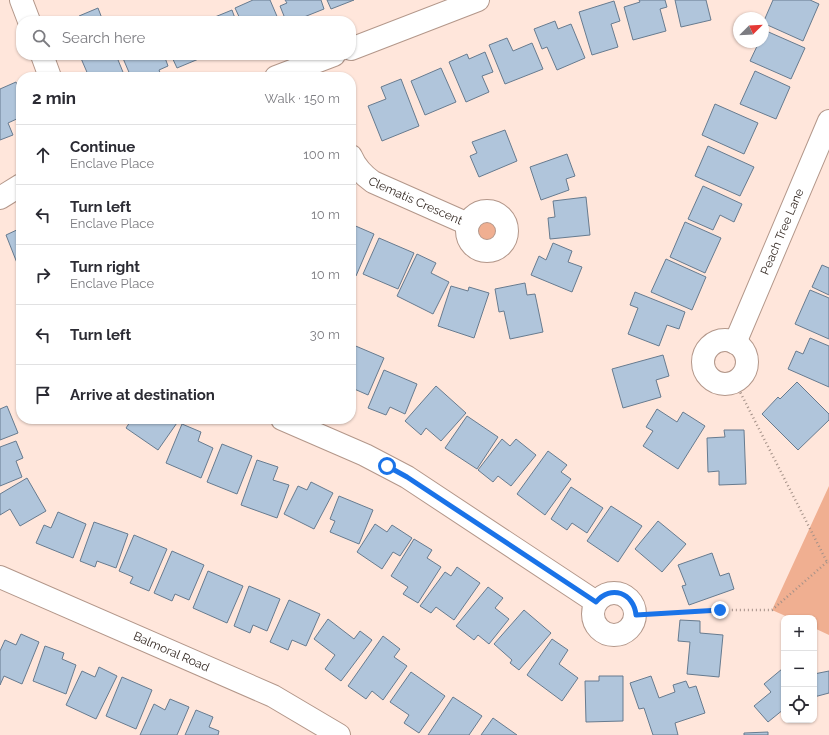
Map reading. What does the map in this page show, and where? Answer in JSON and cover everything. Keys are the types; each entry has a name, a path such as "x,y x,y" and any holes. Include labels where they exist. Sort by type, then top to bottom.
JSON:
{"street":[{"path":"21,0 27,16"},
{"path":"356,47 478,0"},
{"path":"44,60 48,72"},
{"path":"296,72 323,65"},
{"name":"Peach Tree Lane","path":"735,343 829,120"},
{"name":"Clematis Crescent","path":"356,167 365,177 373,182 468,224"},
{"path":"0,198 16,188"},
{"path":"728,340 735,343 745,353 747,359 744,372 735,382 728,384 720,383 708,376 704,369 705,354 708,348 714,343 728,340"},
{"path":"294,424 365,455 407,477 596,602"},
{"name":"Balmoral Road","path":"0,577 273,696 339,735"},
{"path":"618,593 629,598 635,609 636,615 631,628 619,635 605,633 599,629 593,616 596,602 600,598 606,594 618,593"}],"path":[{"path":"636,615 720,610 772,610 828,562 735,382"}],"shaded area":[{"path":"487,221 494,224 497,231 494,238 487,241 480,238 477,231 480,224"},
{"path":"829,486 829,635 817,629 817,615 783,615 772,610"}],"building":[{"path":"253,0 270,0 277,16 239,16 235,8"},
{"path":"285,0 321,0 324,9 306,16 284,16 280,6 287,3"},
{"path":"327,0 354,0 331,9"},
{"path":"639,0 665,0 667,7 660,9 666,31 633,40 624,7 640,2"},
{"path":"675,0 706,0 711,20 681,27"},
{"path":"773,0 810,0 819,4 803,41 769,26 769,12 768,12"},
{"path":"614,1 620,21 611,24 618,47 592,55 579,12"},
{"path":"98,8 101,16 79,16"},
{"path":"232,10 234,16 217,16"},
{"path":"555,21 558,29 571,24 585,58 557,70 547,47 542,49 534,29"},
{"path":"769,32 805,48 791,79 750,61 756,48 769,48"},
{"path":"507,38 513,51 532,43 543,69 505,84 489,45"},
{"path":"485,52 493,72 482,76 489,92 466,102 449,62 467,54 469,59"},
{"path":"82,60 118,60 123,72 87,72"},
{"path":"124,60 166,60 168,66 159,70 160,72 129,72"},
{"path":"173,60 196,60 177,68"},
{"path":"441,68 456,102 425,115 411,81"},
{"path":"755,71 790,87 776,119 740,104"},
{"path":"401,79 419,126 382,141 368,106 386,99 381,87"},
{"path":"16,82 16,119 8,123 13,135 0,140 0,89"},
{"path":"715,104 758,123 744,154 702,135"},
{"path":"505,130 517,161 479,177 470,156 477,153 472,142"},
{"path":"708,146 754,167 740,196 695,176"},
{"path":"567,154 575,176 566,179 569,190 541,200 530,167"},
{"path":"703,186 742,204 734,222 720,215 713,230 688,219"},
{"path":"586,197 590,235 550,239 548,218 555,217 553,201"},
{"path":"685,222 721,238 705,273 670,257"},
{"path":"356,226 374,234 356,276"},
{"path":"16,230 16,260 6,235"},
{"path":"379,238 414,253 398,289 363,274"},
{"path":"553,243 572,251 568,262 582,267 572,292 531,275 539,256 546,260"},
{"path":"417,254 436,263 431,273 449,282 433,314 397,296"},
{"path":"666,259 706,277 692,310 651,292"},
{"path":"822,265 829,268 829,295 812,287"},
{"path":"525,283 527,295 535,294 543,332 510,339 504,311 499,312 495,289"},
{"path":"451,286 468,291 469,287 489,293 474,338 438,326"},
{"path":"810,290 829,298 829,339 795,324"},
{"path":"635,292 685,312 679,329 667,325 659,346 628,334 638,308 630,305"},
{"path":"810,338 829,346 829,387 788,369 796,351 803,354"},
{"path":"356,346 384,358 368,395 356,390"},
{"path":"663,355 669,376 656,380 661,397 623,408 612,369"},
{"path":"384,370 417,384 405,414 390,407 386,415 368,408"},
{"path":"797,382 829,414 829,420 798,450 762,414 778,397 780,399"},
{"path":"436,386 466,413 441,441 426,428 421,435 405,421"},
{"path":"7,406 18,433 0,440 0,409"},
{"path":"657,409 677,422 683,412 705,426 678,469 643,446 653,431 646,427"},
{"path":"467,416 498,437 477,469 445,448"},
{"path":"129,424 176,424 158,450 126,428"},
{"path":"182,424 201,432 198,441 213,448 201,478 166,463"},
{"path":"724,430 744,430 746,484 719,485 719,471 708,472 707,438 725,437"},
{"path":"502,439 510,446 516,439 536,455 511,486 498,476 493,482 478,470"},
{"path":"16,441 23,458 16,461 22,477 0,486 0,447"},
{"path":"222,444 252,456 237,494 207,482"},
{"path":"548,451 567,465 561,472 571,479 545,515 517,494"},
{"path":"257,460 278,467 273,480 289,485 277,518 241,505"},
{"path":"27,478 46,511 20,526 10,509 0,515 0,494"},
{"path":"311,482 333,493 314,529 284,514 298,486 307,490"},
{"path":"571,487 603,508 587,533 572,523 567,530 551,519"},
{"path":"339,496 373,510 359,544 330,532 335,521 330,519"},
{"path":"611,506 642,526 618,562 587,541"},
{"path":"58,512 86,524 73,558 36,543 44,525 51,528"},
{"path":"658,521 686,544 662,572 635,549"},
{"path":"94,522 128,534 116,568 97,561 95,567 80,561"},
{"path":"375,524 387,532 392,525 412,538 400,556 393,552 382,569 357,552"},
{"path":"134,535 167,549 149,591 130,583 133,577 119,571"},
{"path":"414,539 432,550 427,558 441,567 418,603 403,594 408,587 391,576"},
{"path":"172,551 204,565 189,600 175,594 172,601 154,593"},
{"path":"712,553 720,576 729,573 734,589 689,605 682,586 686,585 678,565"},
{"path":"457,567 480,583 454,620 436,607 431,613 420,606 445,572 451,576"},
{"path":"208,571 243,586 227,623 193,608"},
{"path":"249,586 280,599 267,631 253,625 250,633 234,626"},
{"path":"488,587 503,598 495,608 509,619 489,644 478,635 474,640 456,626"},
{"path":"289,600 320,614 306,646 292,640 288,650 270,642"},
{"path":"524,610 551,633 519,670 510,663 512,660 494,644"},
{"path":"328,619 354,639 360,631 372,640 341,681 325,669 335,655 314,639"},
{"path":"680,620 700,621 700,633 723,635 719,677 687,674 690,642 678,641"},
{"path":"21,634 39,642 22,684 4,676 0,685 0,651 5,640 16,645"},
{"path":"383,636 400,649 394,657 407,666 383,700 372,691 366,699 348,686"},
{"path":"552,639 568,650 559,664 578,678 562,701 527,675"},
{"path":"45,646 64,653 62,659 76,665 66,694 33,681"},
{"path":"99,667 117,676 96,719 66,705 82,671 95,677"},
{"path":"781,670 781,711 768,722 754,706 771,692 764,684"},
{"path":"829,671 829,693 817,696 817,673"},
{"path":"411,672 445,696 419,733 404,723 409,715 390,702"},
{"path":"599,676 623,676 623,721 586,722 585,681 599,681"},
{"path":"651,676 659,698 675,692 673,685 686,681 689,688 696,686 705,713 675,723 678,735 653,735 644,708 639,709 630,683"},
{"path":"122,677 152,690 136,729 106,716"},
{"path":"453,697 482,716 469,735 428,735"},
{"path":"170,699 189,707 177,735 140,735 154,704 165,710"},
{"path":"196,710 213,717 209,727 219,731 218,735 185,735"},
{"path":"493,718 517,735 481,735"},
{"path":"768,732 768,735 744,735 744,733"}],"route":[{"path":"387,466 407,477 596,602 606,594 618,593 629,598 633,603 636,615 720,610"}]}
